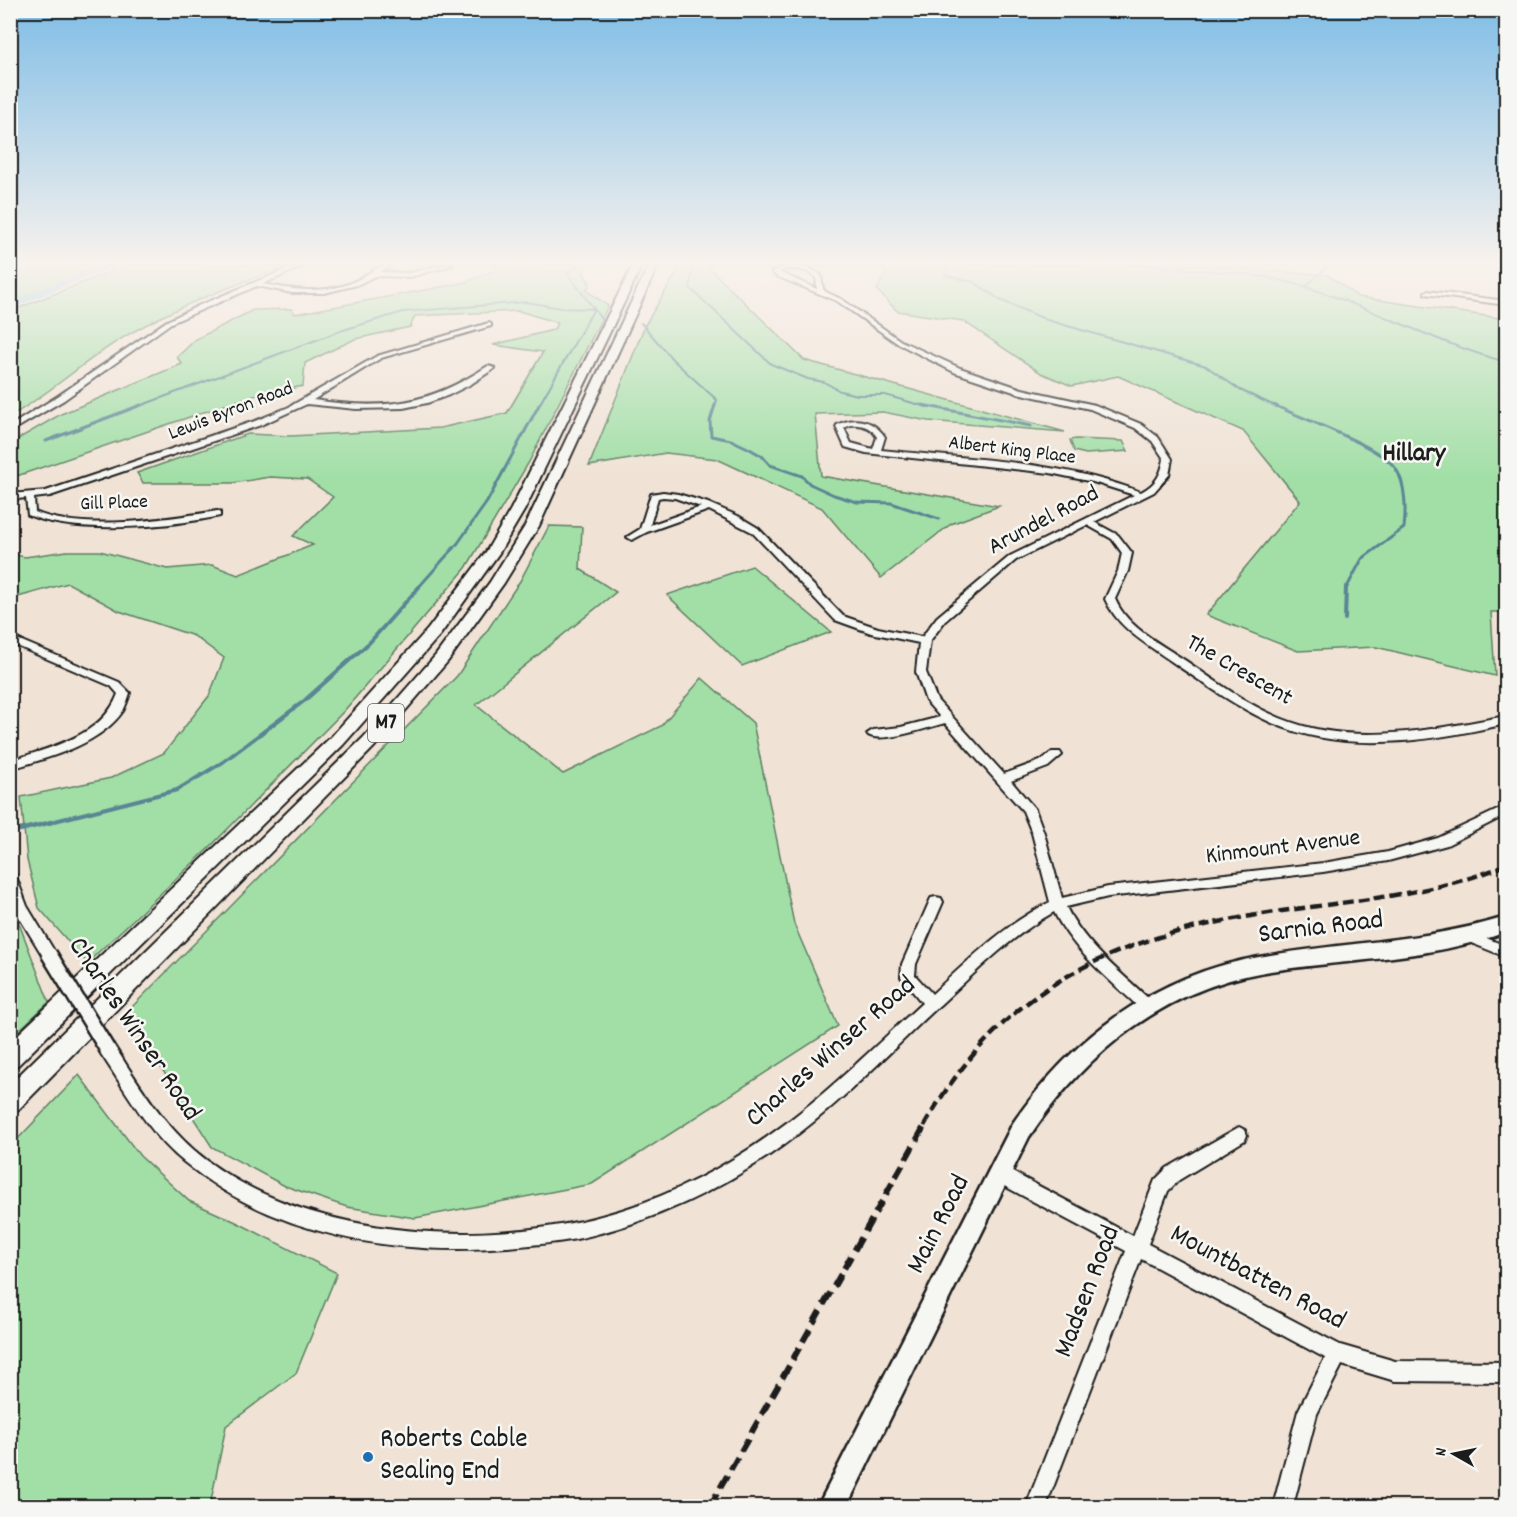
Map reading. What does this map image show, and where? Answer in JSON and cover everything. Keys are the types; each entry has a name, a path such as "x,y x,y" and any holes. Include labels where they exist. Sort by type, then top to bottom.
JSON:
{"highway":[{"name":"M7","path":"10,1058 337,741 434,632 492,553 518,509 604,336"},
{"name":"M7","path":"10,1101 369,742 442,658 497,583 532,526 621,336"}],"main road":[{"name":"Sarnia Road","path":"1147,1006 1193,983 1226,972 1469,936 1506,924"},
{"name":"Main Road","path":"832,1506 1026,1122 1055,1083 1091,1046 1118,1024 1147,1006"}],"street":[{"path":"10,430 80,386 147,336"},
{"name":"Lewis Byron Road","path":"10,497 30,497 57,490 249,426 305,401 379,357 452,336"},
{"name":"Arundel Road","path":"890,336 957,370 1020,391 1092,406 1138,426 1155,439 1168,459 1163,479 1141,495 1030,549 1005,564 941,619 925,641 921,672 932,700 1022,800 1033,818 1057,905 1076,936 1147,1006"},
{"path":"305,401 358,409 416,404 454,392 491,368"},
{"name":"Albert King Place","path":"876,452 881,436 871,425 853,423 840,427 852,448 876,452 1073,474 1109,482 1141,495"},
{"path":"646,525 652,499 661,494 673,494 741,521 755,530 839,618 875,631 925,641"},
{"name":"Gill Place","path":"30,497 31,513 54,522 108,523 180,519 218,514"},
{"path":"632,537 646,525 665,523 707,508"},
{"name":"The Crescent","path":"1088,522 1115,537 1127,553 1125,565 1110,599 1119,617 1158,648 1235,699 1266,715 1314,732 1366,737 1406,736 1506,720"},
{"path":"10,639 115,684 124,693 116,715 106,724 69,743 10,765"},
{"path":"873,734 901,731 947,719"},
{"path":"1003,779 1044,764 1056,755"},
{"name":"Kinmount Avenue","path":"1057,905 1110,892 1311,869 1385,857 1422,849 1451,838 1506,810"},
{"name":"Charles Winser Road","path":"10,878 20,907 107,1049 170,1137 218,1178 288,1213 362,1233 405,1239 491,1240 582,1229 656,1206 723,1173 758,1153 814,1112 1015,930 1057,905"},
{"path":"932,1003 908,977 909,964 936,902"},
{"path":"1469,936 1506,952"},
{"name":"Madsen Road","path":"1036,1506 1135,1247 1161,1186 1173,1174 1239,1135"},
{"name":"Mountbatten Road","path":"999,1174 1337,1354 1395,1371 1506,1372"},
{"path":"1282,1506 1308,1411 1337,1354"}],"green space":[{"path":"11,336 127,336 107,348 11,416"},
{"path":"202,336 370,336 355,339 305,363 303,386 248,397 11,478 11,443 61,414 182,364 177,357"},
{"path":"530,336 593,336 529,462 466,568 344,711 209,848 87,963 39,908 27,860 21,797 111,778 164,753 209,696 224,658 194,636 119,611 68,583 18,597 11,602 11,554 25,557 67,551 100,551 167,569 212,565 238,575 313,545 293,536 333,497 307,479 270,477 233,483 143,483 137,473 248,434 291,436 440,428 507,413 543,352 493,345"},
{"path":"641,336 779,336 804,360 1065,432 928,421 883,412 815,414 821,476 999,506 951,524 881,578 822,508 717,459 666,453 589,466"},
{"path":"985,336 1506,336 1506,612 1491,612 1495,676 1376,647 1298,651 1206,615 1300,501 1243,431 1118,376 1072,386 1041,373"},
{"path":"1070,440 1123,441 1128,451 1086,454 1074,451"},
{"path":"549,526 582,527 580,569 616,592 476,705 563,774 661,726 702,678 753,723 794,924 838,1026 592,1184 415,1218 347,1207 285,1186 212,1147 126,1013 457,676 520,581"},
{"path":"752,566 831,632 742,666 667,595"},
{"path":"10,900 49,1002 11,1038 10,1038"},
{"path":"79,1075 140,1156 189,1201 337,1273 296,1373 226,1426 210,1506 11,1506 11,1146"}],"waterway":[{"path":"137,407 327,336"},
{"path":"538,407 579,336"},
{"path":"652,336 673,360 717,400 715,407"},
{"path":"741,336 771,364 808,379 824,382 840,391 858,395 885,395 927,407"},
{"path":"1102,336 1206,366 1240,390 1277,407"},
{"path":"1431,336 1506,362"},
{"path":"46,441 141,405"},
{"path":"417,589 458,543 487,502 539,405"},
{"path":"715,405 710,421 711,436 731,440 748,448 762,456 770,465 802,476 810,484 834,495 857,502 891,503 939,519"},
{"path":"922,405 1031,426"},
{"path":"1274,405 1375,452 1388,460 1396,469 1402,482 1404,528 1362,559 1346,589"},
{"path":"47,823 177,790 223,762 304,701 370,642 419,587"},
{"path":"1345,619 1346,587"},
{"path":"20,830 52,822"}],"railway":[{"path":"924,1126 959,1072 998,1028 1041,993 1087,966 1137,944 1191,928 1249,916 1410,892 1458,881 1506,865"},
{"path":"710,1506 925,1125"}],"place":[{"name":"Roberts Cable Sealing End","path":"368,1457"}],"district":[{"name":"Hillary","path":"1414,454"}]}
